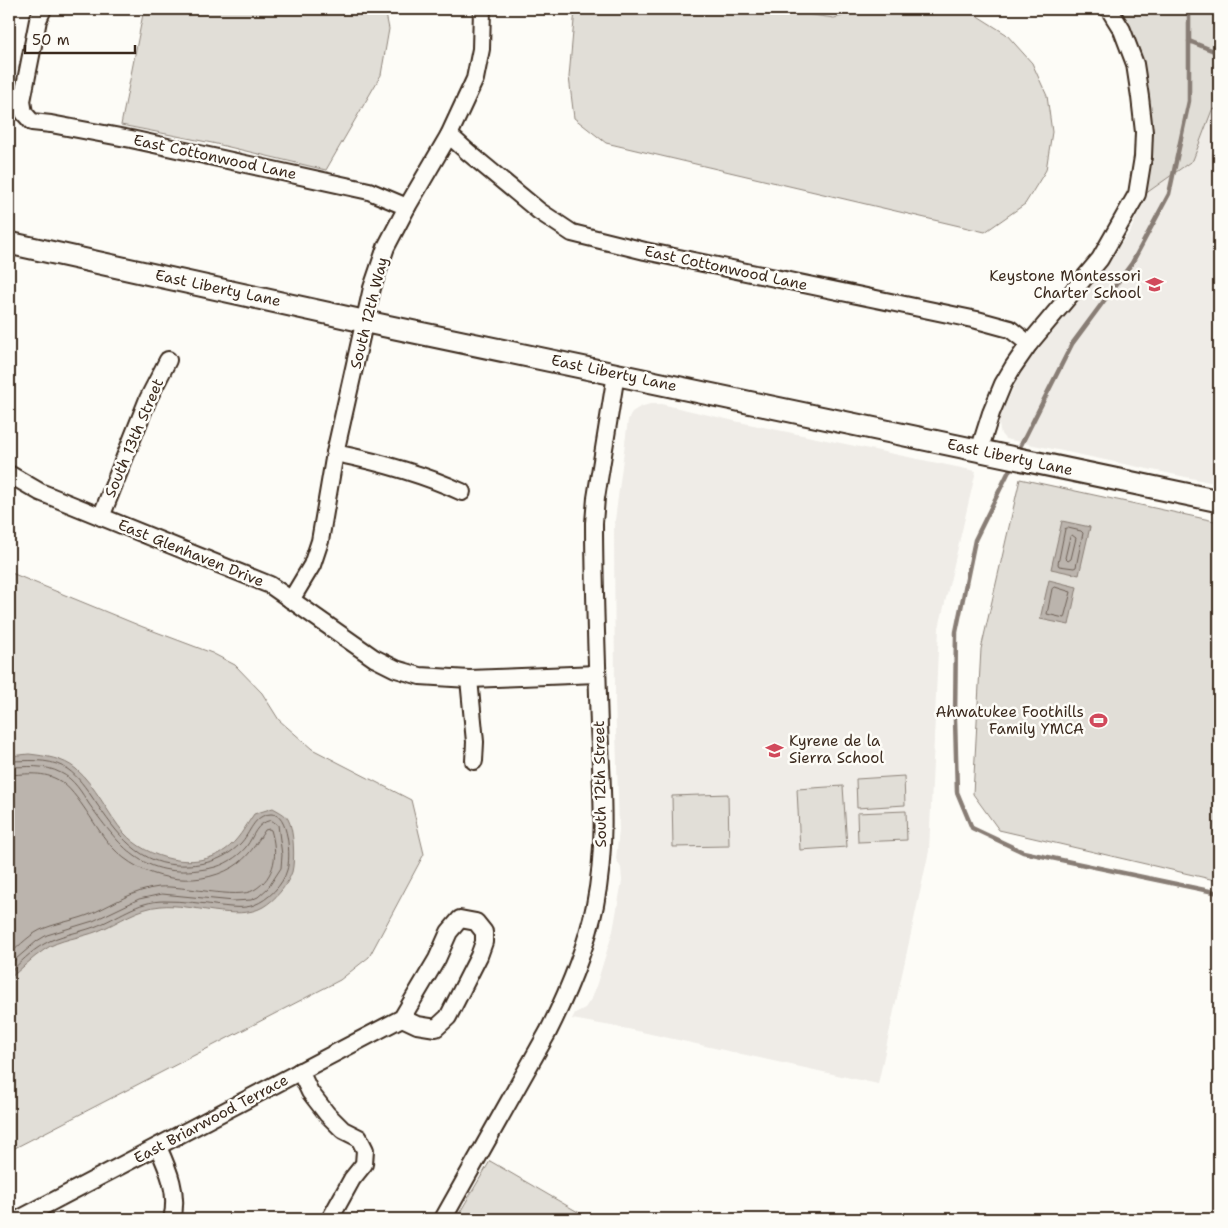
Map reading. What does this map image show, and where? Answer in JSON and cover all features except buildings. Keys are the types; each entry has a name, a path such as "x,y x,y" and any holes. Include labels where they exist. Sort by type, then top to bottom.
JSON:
{"street":[{"name":"East Cottonwood Lane","path":"42,9 38,20 22,101 24,113 32,122 131,139 369,191 407,207"},
{"name":"South 12th Way","path":"291,600 312,565 320,541 335,453 372,288 386,247 407,207 450,135 475,79 481,49 482,9"},
{"path":"986,452 991,414 1003,384 1029,344 1100,259 1137,194 1143,157 1144,132 1138,81 1135,64 1122,30 1109,9"},
{"name":"East Cottonwood Lane","path":"450,135 469,154 539,211 572,234 645,252 976,320 1010,329 1029,344"},
{"name":"East Liberty Lane","path":"9,243 366,321 1219,501"},
{"name":"South 13th Street","path":"101,517 148,399 168,360"},
{"name":"South 12th Street","path":"443,1219 560,1008 585,942 595,904 604,818 597,674 594,523 596,498 616,374"},
{"path":"335,453 419,474 462,492"},
{"name":"East Glenhaven Drive","path":"9,474 40,492 270,585 374,658 396,669 420,676 469,679 597,674"},
{"path":"469,679 475,742 474,761"},
{"path":"460,920 476,922 484,932 484,942 479,956 448,1017 436,1028 417,1025 402,1018 437,959 449,932 460,920"},
{"name":"East Briarwood Terrace","path":"19,1219 402,1018"},
{"path":"300,1071 310,1092 328,1114 343,1130 359,1138 365,1150 364,1164 352,1179 330,1219"},
{"path":"158,1147 171,1178 174,1196 172,1219"}],"shaded area":[{"path":"144,9 385,9 389,29 381,75 326,170 212,143 121,125"},
{"path":"575,9 781,9 834,18 870,9 957,9 976,15 1006,34 1032,63 1047,96 1052,132 1046,170 1025,204 985,232 606,143 574,118 569,77"},
{"path":"1117,9 1219,9 1219,108 1212,110 1193,160 1145,194 1152,134 1147,87 1137,47"},
{"name":"Keystone Montessori Charter School","path":"1219,108 1219,484 1005,439 1001,434 998,420 1022,370 1131,230 1145,194 1193,160 1212,110"},
{"name":"Kyrene de la Sierra School","path":"650,404 661,404 976,471 939,628 929,851 878,1084 628,1029 572,1019 575,1013 585,1008 593,996 613,931 622,881 621,868 616,859 619,830 615,699 614,528 628,420 632,412"},
{"name":"Ahwatukee Foothills Family YMCA","path":"1020,479 1219,522 1219,881 999,830 973,794 981,649"},
{"path":"9,572 212,653 235,665 262,693 279,720 312,749 411,800 424,854 369,957 340,980 9,1151"},
{"path":"904,776 905,805 857,808 856,779"},
{"path":"843,786 847,847 800,850 797,789"},
{"path":"728,794 729,846 673,847 672,796"},
{"path":"906,811 907,840 858,842 857,813"},
{"path":"490,1161 590,1219 456,1219"}],"water":[{"path":"1062,521 1090,527 1079,575 1051,569"},
{"path":"1049,580 1077,587 1069,625 1040,619"},
{"path":"29,754 60,760 71,765 90,783 124,833 145,850 172,859 200,860 225,850 241,834 254,814 273,808 287,817 292,830 293,860 290,877 272,901 252,911 240,913 173,906 144,909 98,931 50,946 9,979 9,756"}],"waterway":[{"path":"1017,453 1072,344 1132,263 1169,194 1189,101 1189,15 1185,9"},
{"path":"1189,41 1219,53"},
{"path":"1012,465 975,540 956,632 955,719 957,792 972,828 1023,852 1219,893"}],"place":[{"name":"Keystone Montessori Charter School","path":"1155,285"},
{"name":"Ahwatukee Foothills Family YMCA","path":"1098,721"},
{"name":"Kyrene de la Sierra School","path":"775,750"}]}
